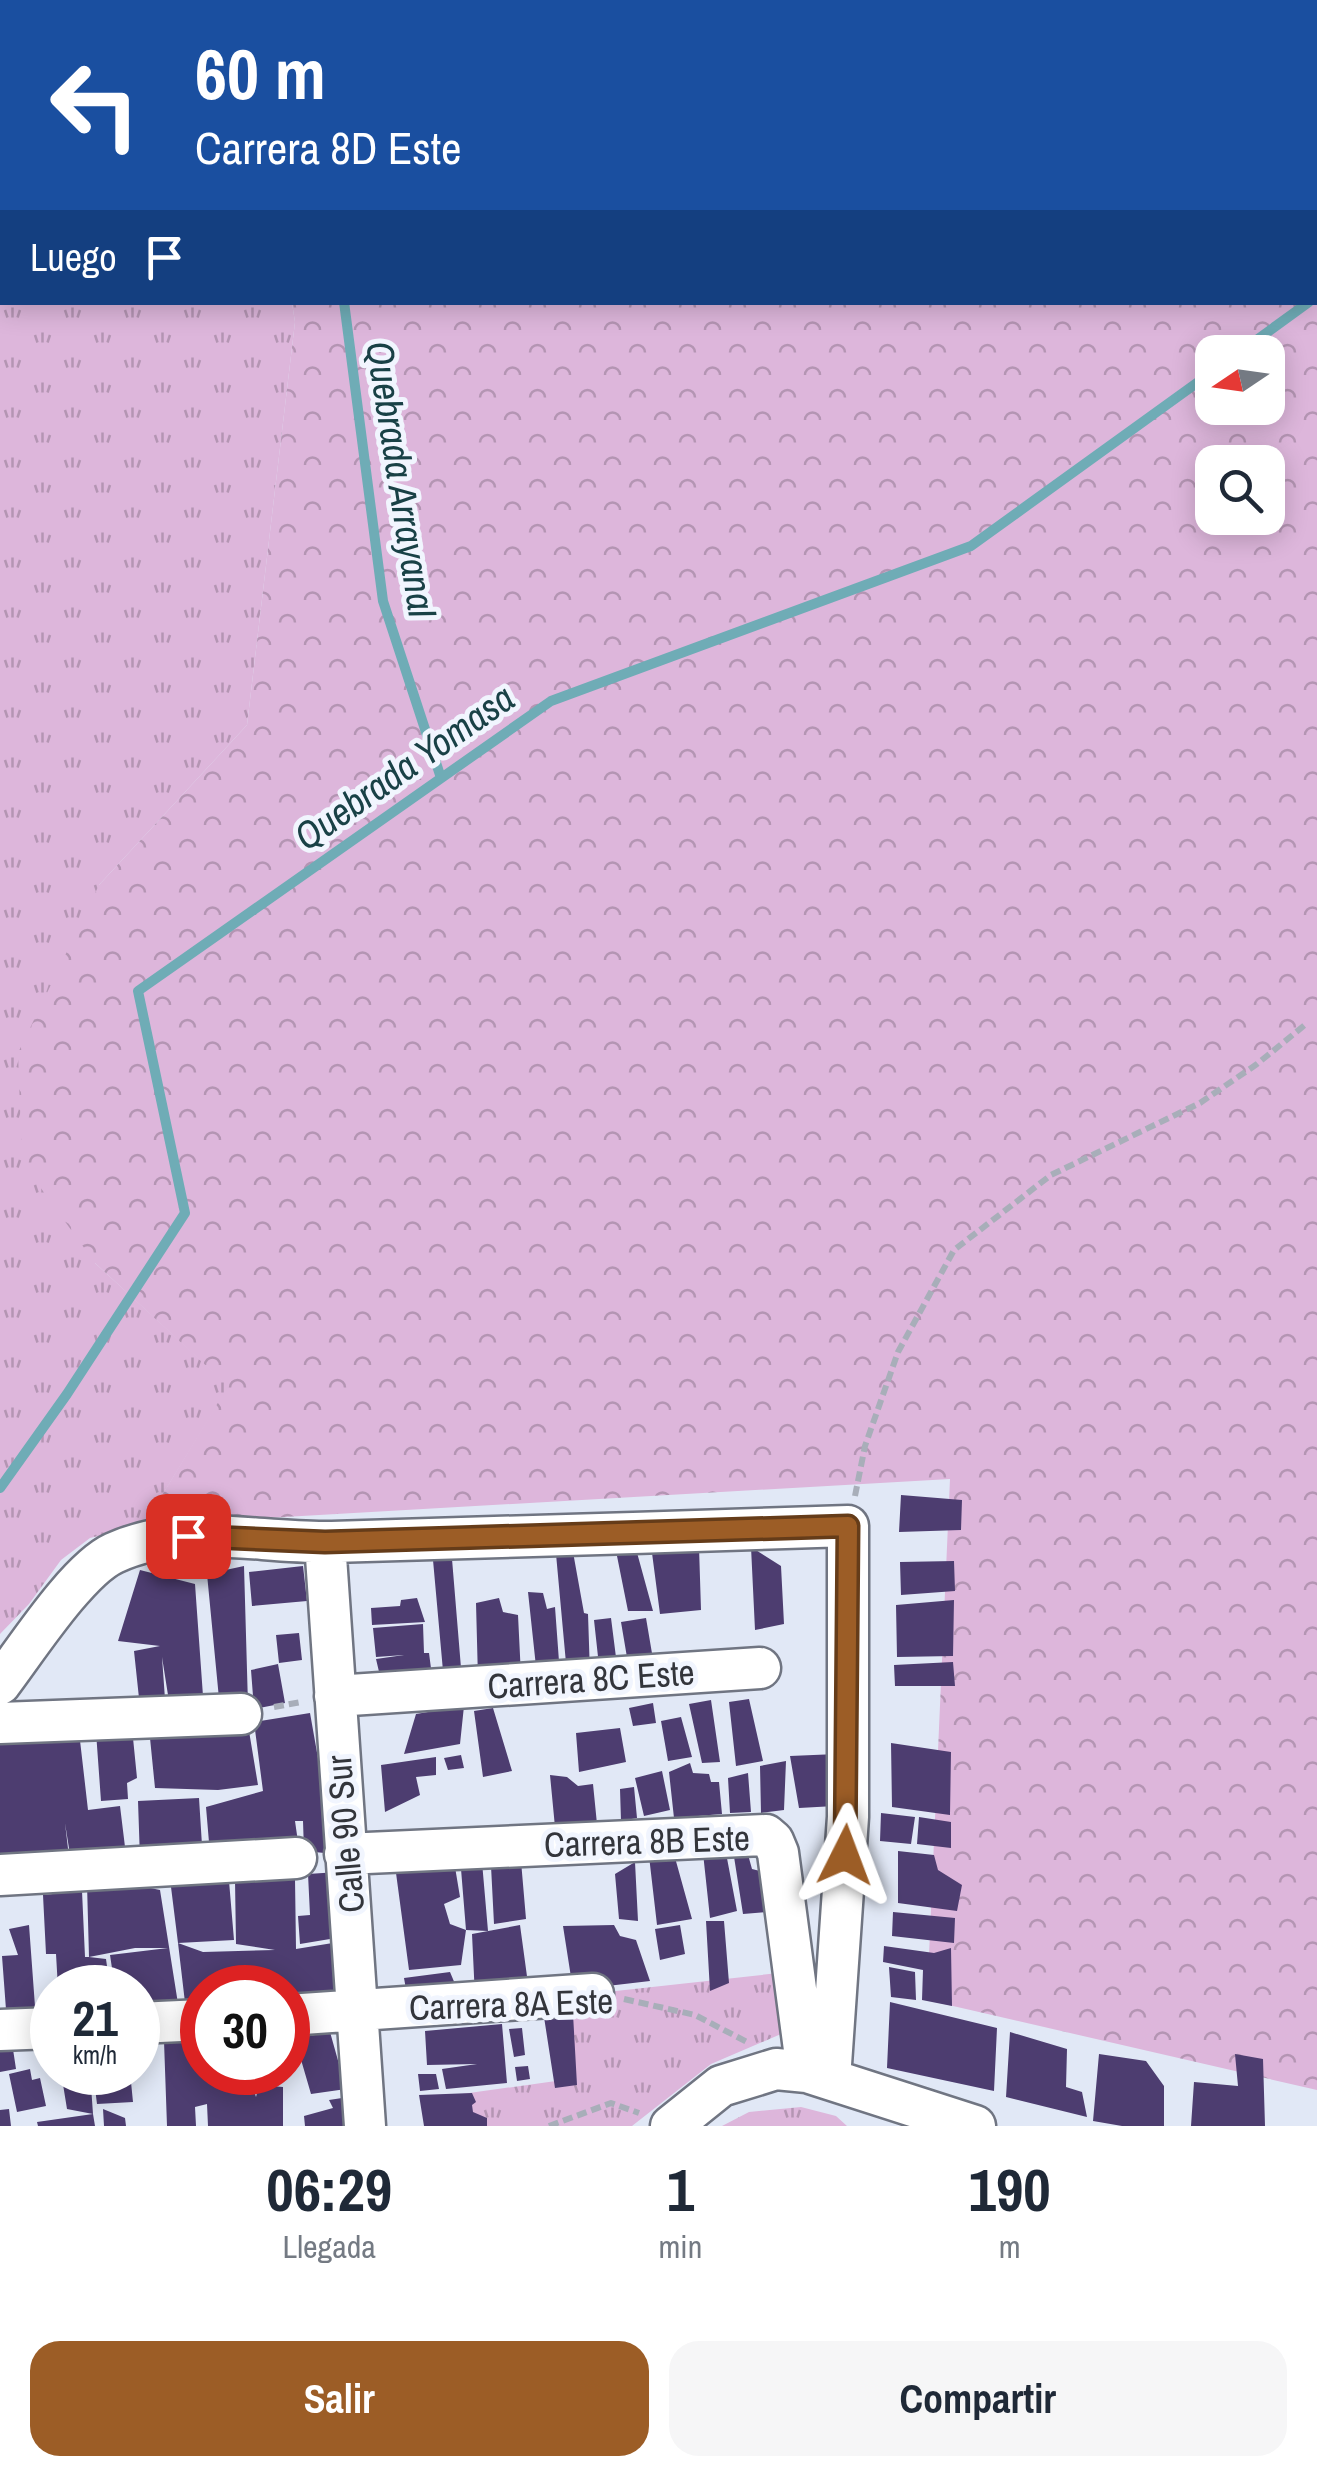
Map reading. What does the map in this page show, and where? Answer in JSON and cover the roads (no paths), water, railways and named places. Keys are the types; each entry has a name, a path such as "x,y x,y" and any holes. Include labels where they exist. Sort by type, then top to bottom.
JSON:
{"street":[{"path":"0,1684 84,1576 108,1555 168,1538 208,1535 325,1542 848,1526 848,1818 804,2073"},
{"name":"Calle 90 Sur","path":"325,1542 365,2126"},
{"name":"Carrera 8C Este","path":"335,1696 760,1668"},
{"path":"0,1723 240,1714"},
{"name":"Carrera 8B Este","path":"345,1854 766,1835 773,1840 778,1853 804,2073"},
{"path":"0,1874 296,1858"},
{"name":"Carrera 8A Este","path":"310,2013 593,1994"},
{"path":"0,2030 30,2029"},
{"path":"672,2125 721,2086 804,2073 890,2112 975,2126"}],"waterway":[{"name":"Quebrada Arrayanal","path":"344,305 383,601 441,778"},
{"name":"Quebrada Yomasa","path":"1263,335 1305,305"},
{"name":"Quebrada Yomasa","path":"0,1488 67,1394 185,1213 138,991 551,701 971,546 1195,384"}]}
